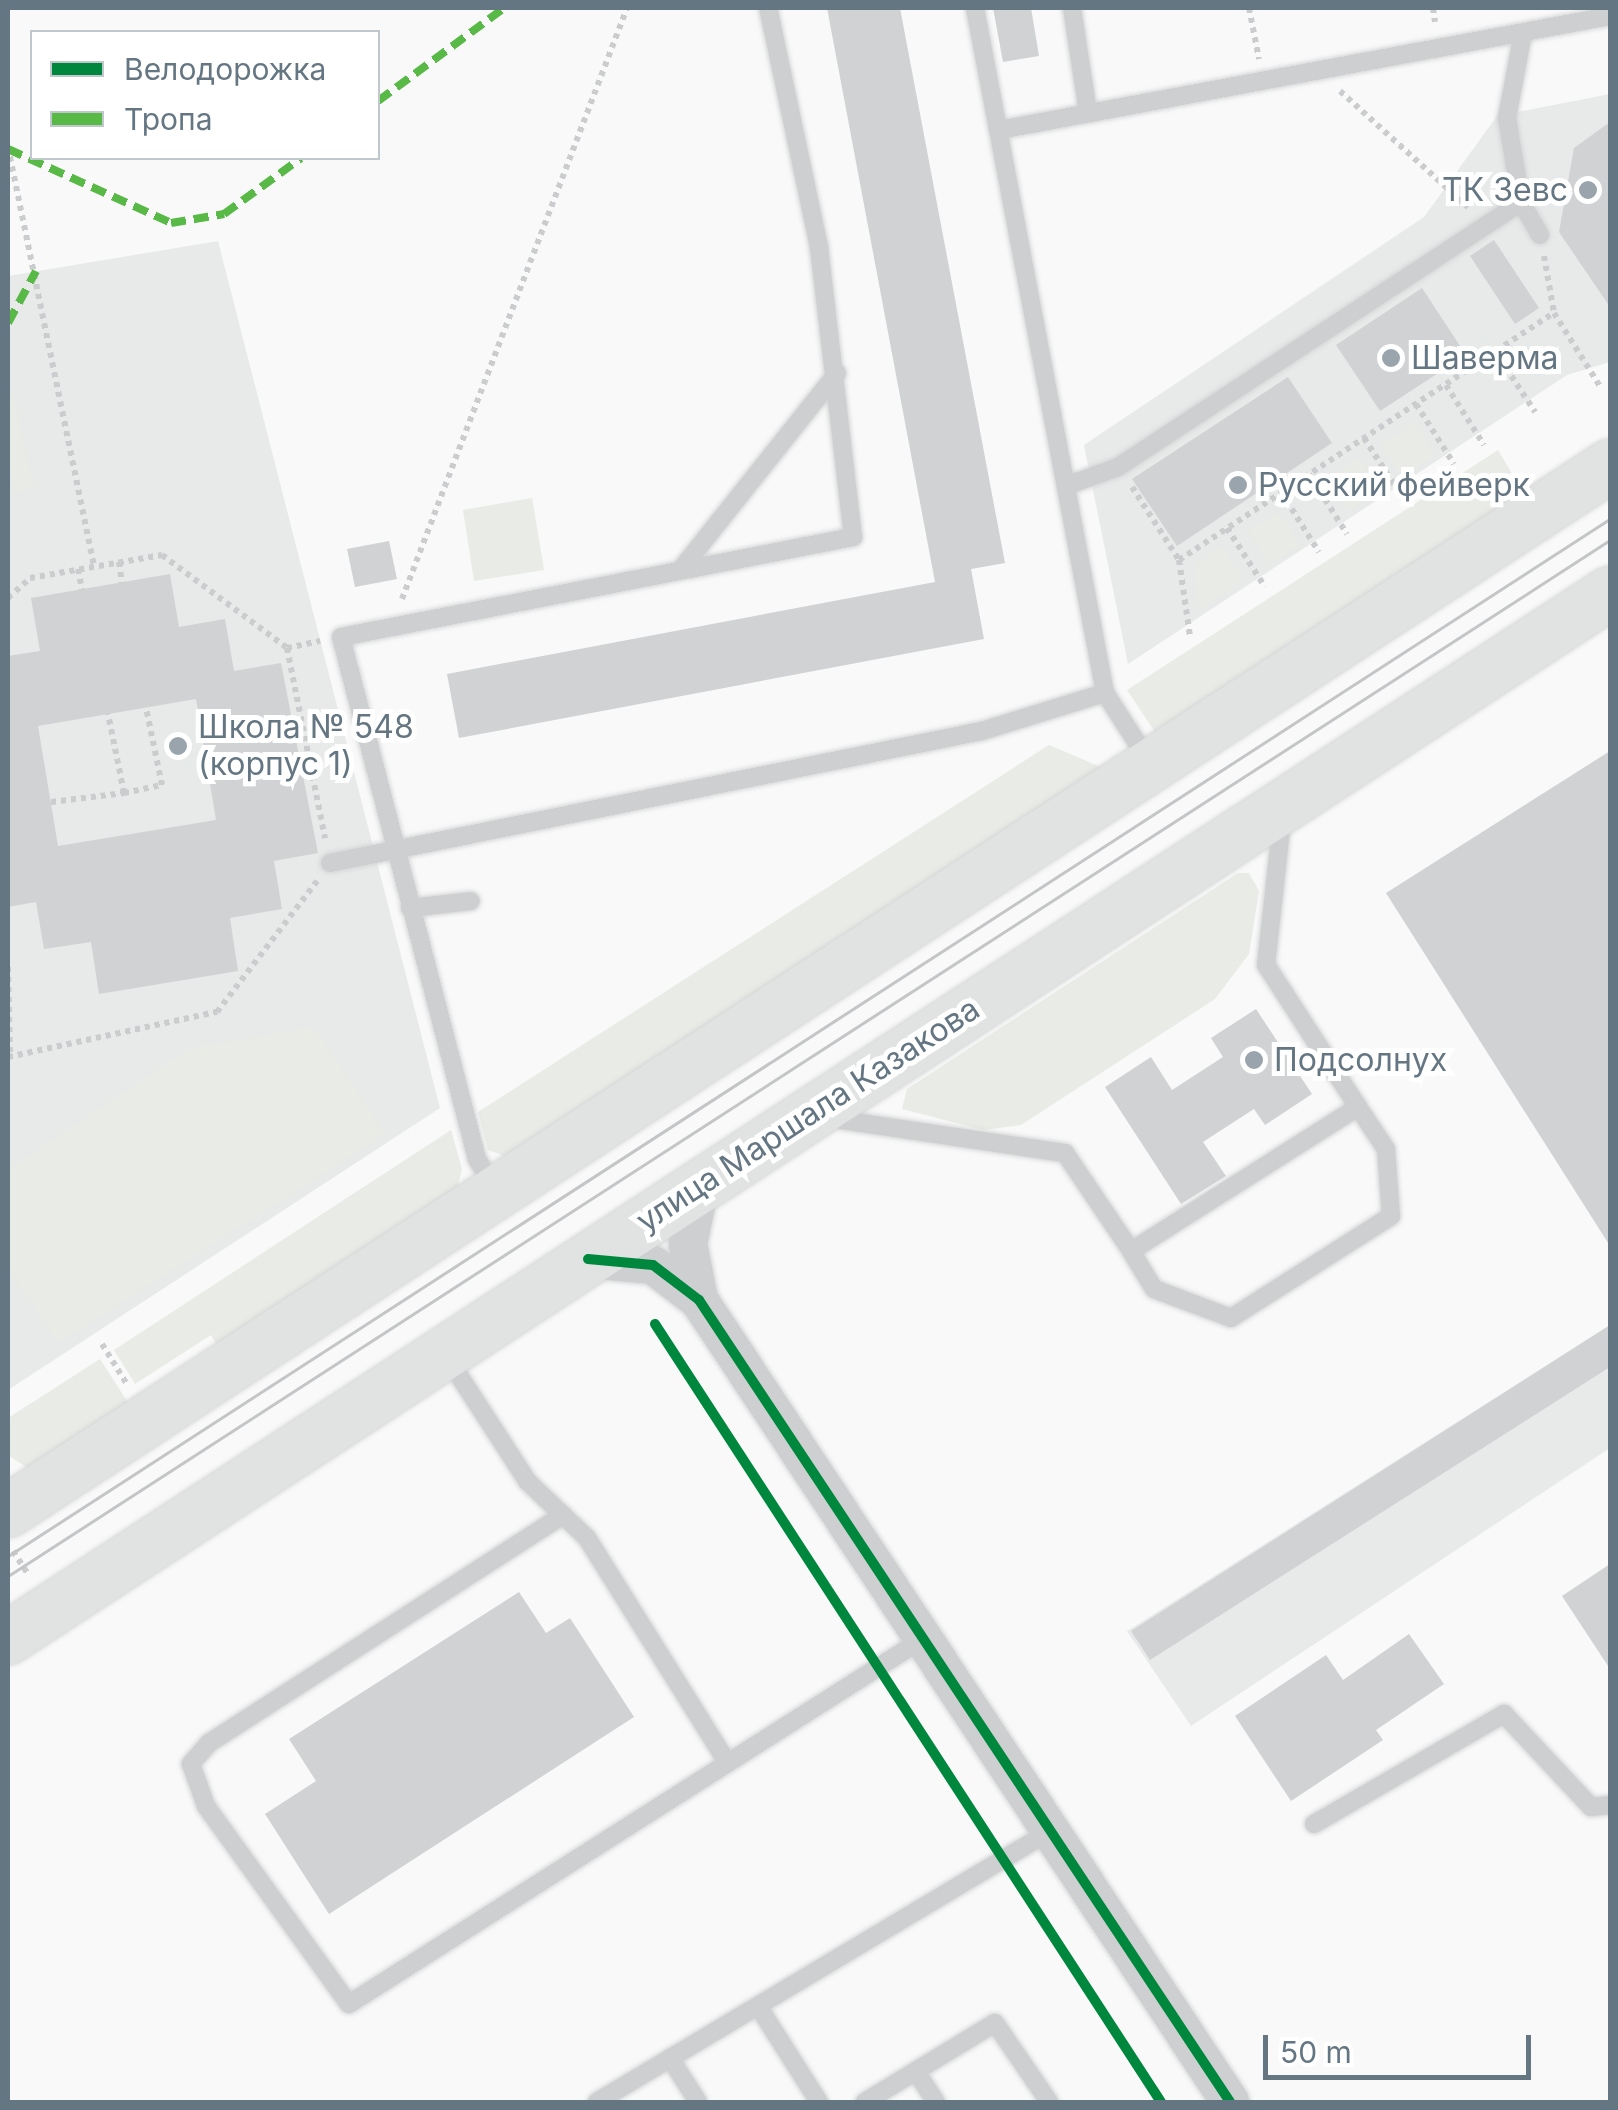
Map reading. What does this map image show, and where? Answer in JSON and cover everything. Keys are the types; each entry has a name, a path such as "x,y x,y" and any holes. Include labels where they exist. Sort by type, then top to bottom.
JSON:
{"main road":[{"path":"10,1513 1610,466"},
{"name":"улица Маршала Казакова","path":"8,1638 1610,593"}],"street":[{"path":"699,1300 688,1244 700,1186"},
{"path":"588,1259 653,1265 699,1300 1047,1833 1230,2102"}],"lane":[{"path":"498,1192 477,1159 341,637 853,537 820,247 768,8"},
{"path":"974,8 1105,693 1151,765"},
{"path":"1072,8 1088,112"},
{"path":"999,130 1610,16"},
{"path":"1522,33 1508,118 1521,202 1540,236"},
{"path":"1066,486 1118,467 1521,202"},
{"path":"682,568 836,374"},
{"path":"330,864 982,731 1105,693"},
{"path":"807,1115 1065,1153 1154,1288 1230,1318 1390,1216 1386,1149 1266,965 1283,805"},
{"path":"410,908 470,901"},
{"path":"1131,1251 1358,1107"},
{"path":"445,1352 528,1482 587,1538 727,1762"},
{"path":"563,1515 209,1742 191,1764 206,1806 349,2004 921,1640"},
{"path":"1314,1824 1504,1714 1591,1807 1610,1805"},
{"path":"598,2102 1047,1833"},
{"path":"758,2006 818,2102"},
{"path":"865,2102 996,2023 1049,2102"},
{"path":"670,2058 698,2102"},
{"path":"916,2073 936,2102"}],"path":[{"path":"393,624 627,8"},
{"path":"1249,8 1262,80"},
{"path":"1318,70 1487,224"},
{"path":"8,147 94,566"},
{"path":"1540,236 1554,312 1601,388"},
{"path":"1180,560 1554,312"},
{"path":"1496,351 1535,412"},
{"path":"1446,384 1484,445"},
{"path":"1416,404 1454,464"},
{"path":"1364,438 1402,498"},
{"path":"1118,467 1180,560 1190,636"},
{"path":"1309,474 1347,534"},
{"path":"1281,492 1320,552"},
{"path":"1227,528 1265,587"},
{"path":"8,598 30,578 162,555 287,648 330,864 218,1012 9,1056 8,967"},
{"path":"119,562 122,583"},
{"path":"78,569 82,590"},
{"path":"51,802 162,786 146,708"},
{"path":"108,714 124,793"},
{"path":"10,1513 34,1582"}],"shaded area":[{"path":"1610,94 1610,362 1567,375 1128,664 1084,445 1424,217 1497,116"},
{"name":"Школа № 548 (корпус 1)","path":"218,241 440,1108 8,1390 8,276"},
{"path":"14,396 34,488 14,492 8,461 8,397"},
{"path":"1414,423 1435,456 1402,478 1381,445"},
{"path":"1498,450 1527,499 1159,738 1127,690"},
{"path":"1359,458 1380,490 1349,511 1327,480"},
{"path":"532,498 544,570 474,581 463,510"},
{"path":"1279,512 1300,545 1269,564 1248,531"},
{"path":"1223,547 1244,580 1199,610 1194,565"},
{"path":"1049,745 1108,770 510,1158 488,1150 478,1112"},
{"path":"1238,873 1249,873 1259,891 1249,954 1215,999 1021,1125 983,1130 902,1109 907,1089"},
{"path":"314,1027 385,1134 58,1343 8,1268 8,1170 190,1048"},
{"path":"451,1130 462,1169 456,1194 218,1347 211,1335 135,1384 114,1350"},
{"path":"1610,1325 1610,1448 1191,1726 1127,1631"},
{"path":"100,1359 129,1404 28,1468 9,1456 8,1418"}],"building":[{"path":"827,8 900,8 1005,563 971,569 984,639 459,738 447,674 935,582"},
{"path":"993,8 1031,8 1039,56 1003,62"},
{"name":"ТК Зевс","path":"1610,122 1610,307 1559,232 1574,148"},
{"path":"1494,240 1539,308 1515,324 1470,256"},
{"path":"1422,288 1466,355 1380,411 1336,345"},
{"path":"1288,377 1332,443 1177,546 1132,479"},
{"path":"389,541 397,579 355,587 347,549"},
{"path":"170,574 179,627 225,619 234,671 281,663 318,853 274,861 282,909 230,918 238,971 99,994 91,942 44,949 36,902 8,907 8,656 40,651 31,598","holes":["196,699 216,820 58,846 38,726"]},
{"path":"1610,751 1610,1246 1386,893"},
{"path":"1256,1009 1312,1094 1265,1125 1254,1109 1203,1142 1226,1176 1181,1204 1105,1087 1151,1057 1172,1090 1223,1057 1211,1038"},
{"path":"1610,1325 1610,1367 1150,1660 1131,1631"},
{"path":"1610,1564 1610,1669 1562,1596"},
{"path":"519,1592 546,1633 570,1618 634,1717 329,1914 265,1814 316,1781 289,1739"},
{"path":"1409,1634 1444,1684 1376,1730 1383,1740 1291,1801 1235,1716 1326,1655 1343,1680"}],"tram line":[{"path":"8,1556 1610,519"},
{"path":"8,1576 1610,540"}],"marked path":[{"path":"380,100 504,8"},
{"path":"8,149 30,159"},
{"path":"32,160 171,223 224,214 298,160"},
{"path":"8,323 36,271"}],"cycle path":[{"path":"588,1259 653,1265 699,1300 1230,2102"},
{"path":"655,1324 1161,2102"}],"place":[{"name":"ТК Зевс","path":"1588,190"},
{"name":"Шаверма","path":"1391,358"},
{"name":"Русский фейверк","path":"1238,485"},
{"name":"Школа № 548 (корпус 1)","path":"178,746"},
{"name":"Подсолнух","path":"1254,1060"}]}
